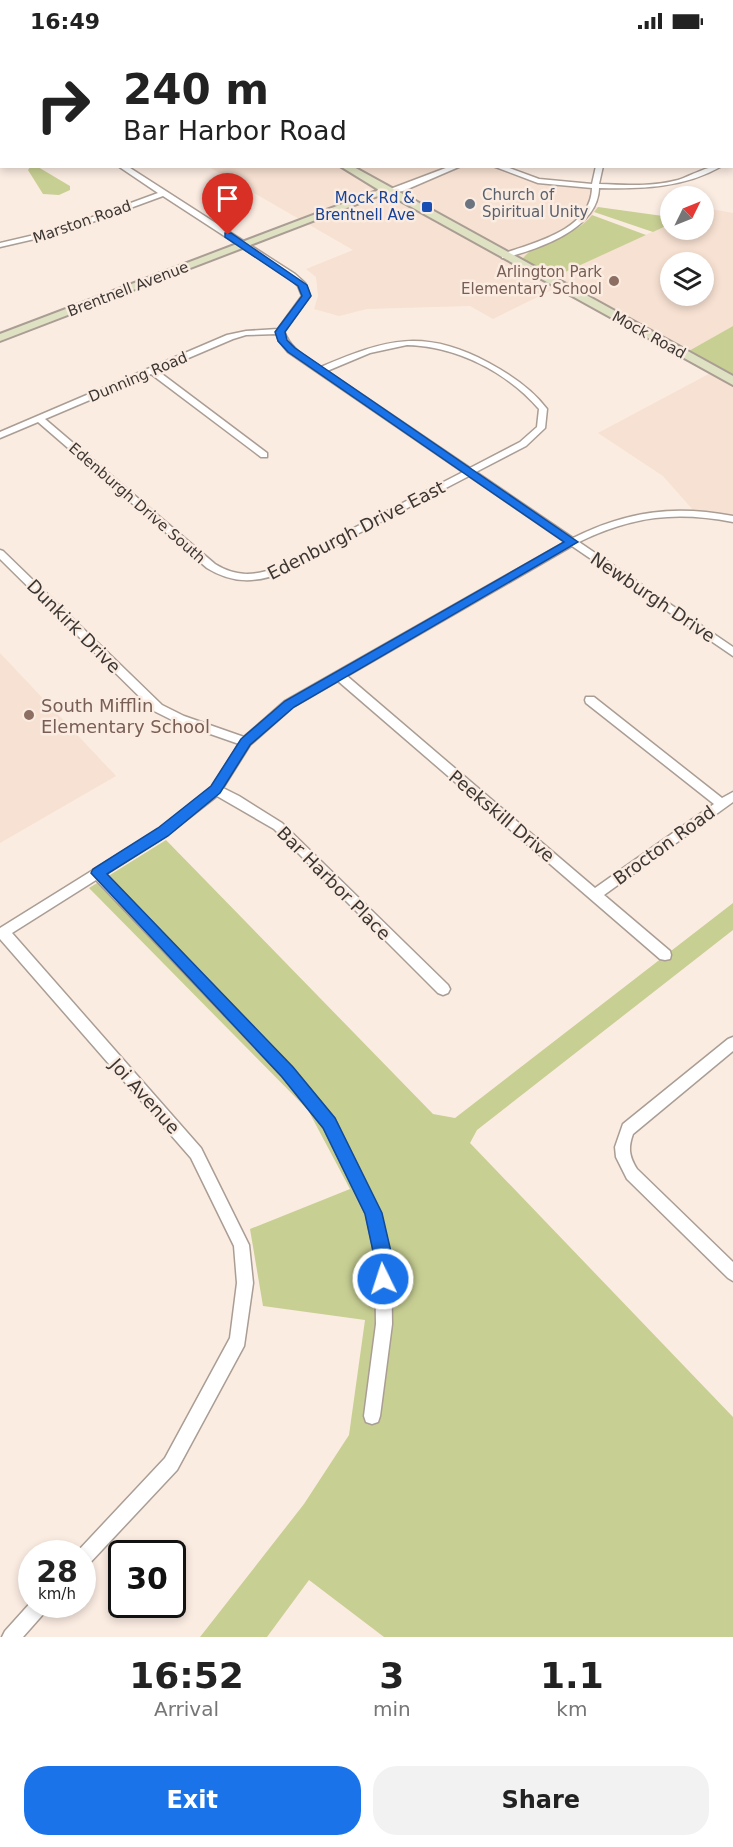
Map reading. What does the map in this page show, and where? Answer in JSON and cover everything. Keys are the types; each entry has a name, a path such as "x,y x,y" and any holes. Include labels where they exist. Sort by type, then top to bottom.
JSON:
{"main road":[{"name":"Mock Road","path":"348,168 733,381"},
{"name":"Brentnell Avenue","path":"0,338 388,191"}],"street":[{"path":"124,168 302,285 306,296 280,332"},
{"name":"Brentnell Avenue","path":"388,191 400,189 453,168"},
{"path":"502,168 538,181 595,187 642,187 678,182 714,168"},
{"path":"506,256 567,230 588,214 596,196 594,177 599,168"},
{"name":"Marston Road","path":"0,245 22,242 57,232 163,194"},
{"name":"Newburgh Drive","path":"280,332 283,341 291,350 733,652"},
{"name":"Dunning Road","path":"0,435 231,338 246,333 280,332"},
{"name":"Edenburgh Drive East","path":"240,579 261,578 280,570 469,472 529,439 541,428 543,409 529,391 473,356 446,345 429,342 395,342 364,351 321,370"},
{"path":"153,371 264,455"},
{"name":"Edenburgh Drive South","path":"39,418 211,566 223,574 240,579"},
{"path":"2,933 163,832 216,790 246,742 289,704 572,542 608,524 644,514 678,511 733,519"},
{"name":"Dunkirk Drive","path":"0,553 158,708 180,719 246,742"},
{"name":"Peekskill Drive","path":"340,676 664,955"},
{"path":"590,700 722,804"},
{"name":"Bar Harbor Place","path":"216,790 278,826 443,989"},
{"name":"Brocton Road","path":"596,895 733,796"},
{"path":"98,873 287,1072 329,1123 374,1213 383,1256 384,1324 372,1416"},
{"name":"Joi Avenue","path":"2,933 196,1153 241,1245 244,1283 238,1340 171,1464 96,1544"},
{"path":"731,1048 628,1129 621,1142 623,1159 632,1174 733,1273"},
{"path":"11,1637 28,1618"}],"shaded area":[{"path":"211,168 503,168 531,179 596,187 593,207 598,207 587,222 566,234 552,277 660,228 660,240 714,240 714,209 733,213 733,326 687,352 564,284 493,319 470,306 367,309 339,316 314,309 318,296 316,277 306,269 353,250"},
{"path":"718,369 733,377 733,517 694,511 663,476 598,433"},
{"name":"South Mifflin Elementary School","path":"0,653 116,776 0,843"}],"green space":[{"path":"40,168 70,186 70,190 59,195 43,194 28,170"},
{"path":"598,207 660,216 660,229 653,232 594,212"},
{"path":"592,215 646,235 552,278 521,261 536,247 576,229"},
{"path":"733,326 733,377 687,352"},
{"path":"166,840 433,1114 455,1118 733,903 733,930 477,1130 470,1143 733,1417 733,1637 384,1637 309,1580 267,1637 200,1637 304,1504 349,1435 365,1320 263,1306 250,1229 350,1189 308,1110 89,888"}],"place":[{"name":"Church of Spiritual Unity","path":"470,204"},
{"name":"Mock Rd & Brentnell Ave","path":"427,207"},
{"name":"Arlington Park Elementary School","path":"614,281"},
{"name":"South Mifflin Elementary School","path":"29,715"}],"route":[{"path":"228,235 292,276 302,285 306,296 280,332 283,341 291,350 572,542 289,704 246,742 216,790 163,832 98,873 287,1072 329,1123 374,1213 383,1256 383,1279"}]}
